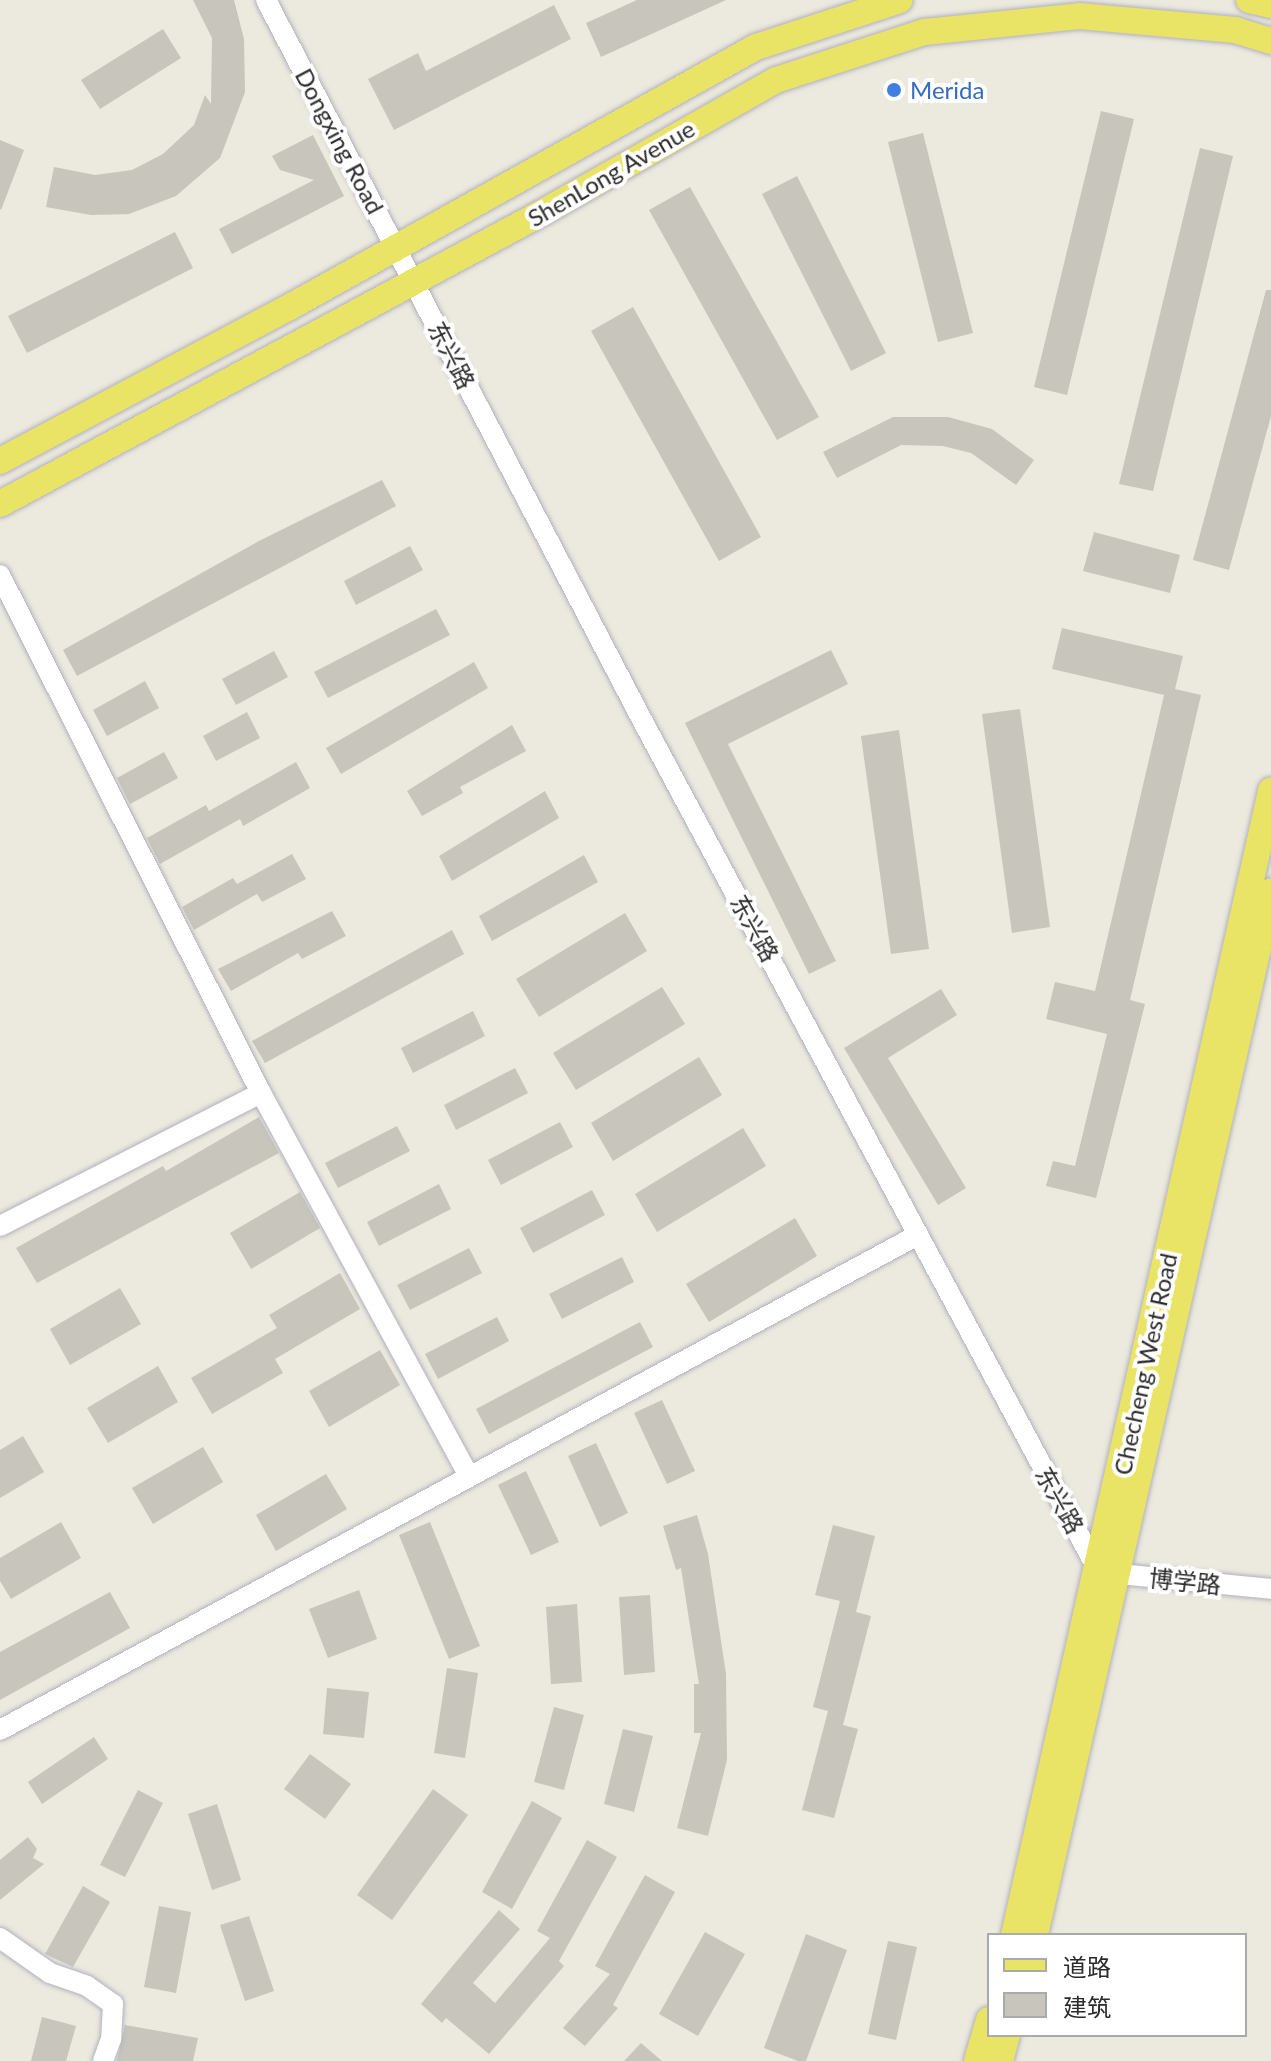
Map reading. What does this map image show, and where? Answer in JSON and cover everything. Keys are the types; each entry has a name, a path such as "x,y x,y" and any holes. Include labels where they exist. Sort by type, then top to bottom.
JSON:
{"main road":[{"name":"ShenLong Avenue","path":"0,461 397,248 756,47 900,0"},
{"path":"1249,0 1271,5"},
{"name":"ShenLong Avenue","path":"0,504 414,282 776,80 925,32 1079,16 1235,30 1271,41"},
{"name":"Checheng West Road","path":"1035,1933 1271,791"},
{"name":"Checheng West Road","path":"1015,1933 1109,1573 1271,891"},
{"path":"977,2061 987,2027"},
{"path":"1000,2061 1006,2037"}],"street":[{"name":"Dongxing Road","path":"266,0 414,282"},
{"name":"东兴路","path":"414,282 916,1236 1109,1573"},
{"path":"0,575 261,1093 469,1476"},
{"path":"0,1226 261,1093"},
{"path":"0,1730 916,1236"},
{"name":"博学路","path":"1109,1573 1271,1589"},
{"path":"0,1938 50,1973 87,1986 113,2004 111,2039 103,2061"}],"building":[{"path":"193,0 234,0 244,39 245,92 220,158 176,196 129,214 91,215 46,207 54,167 95,175 132,170 163,154 194,125 205,95 211,104 212,38"},
{"path":"637,0 726,0 601,57 586,23"},
{"path":"554,5 571,39 394,130 368,79 418,53 426,71"},
{"path":"163,29 181,58 100,109 81,80"},
{"path":"1101,111 1134,119 1067,395 1034,387"},
{"path":"923,133 973,333 938,342 888,142"},
{"path":"313,135 344,196 232,254 219,229 314,180 280,170 272,156"},
{"path":"0,140 24,150 1,210 0,209"},
{"path":"1200,148 1233,156 1153,491 1119,484"},
{"path":"797,176 886,353 851,371 762,194"},
{"path":"690,187 819,417 777,440 649,210"},
{"path":"175,232 193,268 27,353 8,316"},
{"path":"1266,290 1271,290 1271,416 1229,570 1193,560"},
{"path":"633,307 761,537 719,561 591,331"},
{"path":"893,417 948,417 992,429 1034,460 1016,485 971,453 943,446 901,445 837,478 823,452"},
{"path":"382,480 396,506 77,676 63,650 259,541"},
{"path":"1094,532 1180,555 1170,593 1083,571"},
{"path":"410,546 423,570 356,605 344,581"},
{"path":"436,609 450,635 328,698 314,672"},
{"path":"1062,628 1183,656 1175,689 1201,695 1130,1000 1145,1004 1096,1198 1046,1186 1053,1161 1075,1166 1107,1034 1046,1019 1055,982 1095,991 1164,695 1052,669"},
{"path":"831,650 848,684 728,744 836,961 809,974 685,723"},
{"path":"274,651 288,677 236,705 222,679"},
{"path":"474,662 488,688 341,774 326,748"},
{"path":"145,681 159,708 107,736 93,710"},
{"path":"1020,709 1050,927 1012,933 982,714"},
{"path":"247,712 260,738 216,761 203,736"},
{"path":"512,725 526,751 460,787 463,793 422,816 407,791"},
{"path":"899,730 929,949 891,954 861,736"},
{"path":"164,752 178,778 130,804 117,778"},
{"path":"296,762 310,788 243,826 240,819 160,864 147,838 206,805 209,811"},
{"path":"545,791 559,818 452,881 439,856"},
{"path":"292,854 306,879 262,902 257,894 194,930 182,907 233,878 237,884"},
{"path":"584,855 598,882 492,941 479,916"},
{"path":"332,911 346,936 302,959 298,953 231,991 218,969"},
{"path":"625,913 647,951 539,1017 516,979"},
{"path":"452,930 464,954 265,1063 252,1041"},
{"path":"662,987 685,1024 576,1090 553,1053"},
{"path":"941,989 957,1015 888,1058 966,1188 938,1205 844,1048"},
{"path":"473,1011 485,1036 413,1073 401,1048"},
{"path":"699,1057 722,1095 613,1161 591,1123"},
{"path":"515,1068 528,1093 456,1130 444,1105"},
{"path":"259,1117 279,1153 37,1283 16,1248 163,1166 166,1171"},
{"path":"560,1122 573,1147 501,1185 488,1160"},
{"path":"397,1126 410,1151 338,1188 325,1163"},
{"path":"743,1128 766,1166 657,1232 635,1194"},
{"path":"439,1184 451,1209 379,1246 367,1222"},
{"path":"592,1190 605,1215 533,1253 520,1228"},
{"path":"300,1192 320,1228 251,1269 230,1233"},
{"path":"795,1218 817,1256 709,1322 686,1284"},
{"path":"469,1248 482,1273 410,1310 397,1285"},
{"path":"622,1257 634,1282 562,1319 549,1294"},
{"path":"340,1273 360,1309 275,1359 283,1373 212,1414 191,1378 277,1328 269,1315"},
{"path":"120,1288 141,1324 70,1365 50,1329"},
{"path":"497,1317 509,1341 438,1379 425,1354"},
{"path":"640,1322 653,1347 489,1434 476,1409"},
{"path":"380,1350 400,1385 329,1427 309,1391"},
{"path":"158,1366 178,1402 108,1443 87,1408"},
{"path":"662,1400 695,1471 667,1484 634,1413"},
{"path":"23,1436 44,1472 0,1498 0,1450"},
{"path":"596,1443 628,1513 600,1527 568,1456"},
{"path":"203,1447 223,1482 153,1524 132,1488"},
{"path":"526,1471 559,1542 531,1555 498,1485"},
{"path":"326,1474 347,1509 276,1551 256,1515"},
{"path":"697,1515 708,1554 726,1674 727,1760 708,1836 677,1828 701,1733 694,1733 694,1684 699,1684 681,1568 676,1570 663,1526"},
{"path":"61,1522 81,1558 11,1599 0,1581 0,1558"},
{"path":"430,1522 480,1646 449,1659 399,1535"},
{"path":"833,1525 875,1536 856,1612 871,1616 843,1725 858,1729 834,1818 802,1810 828,1711 813,1707 840,1601 815,1595"},
{"path":"359,1590 377,1639 328,1658 309,1609"},
{"path":"110,1592 130,1628 0,1700 0,1652"},
{"path":"650,1595 655,1672 624,1675 619,1597"},
{"path":"577,1604 582,1682 551,1684 546,1607"},
{"path":"447,1668 478,1673 465,1758 434,1753"},
{"path":"327,1688 369,1692 364,1738 323,1734"},
{"path":"554,1707 584,1715 564,1790 534,1782"},
{"path":"623,1729 653,1736 634,1812 604,1804"},
{"path":"94,1737 108,1759 42,1804 28,1782"},
{"path":"310,1754 351,1784 325,1819 284,1789"},
{"path":"433,1789 468,1815 392,1920 357,1895"},
{"path":"138,1790 163,1803 125,1877 100,1865"},
{"path":"532,1801 562,1818 512,1909 482,1892"},
{"path":"217,1804 241,1880 212,1890 188,1814"},
{"path":"28,1837 37,1849 33,1858 44,1864 0,1900 0,1860"},
{"path":"587,1840 617,1857 559,1961 564,1966 489,2054 446,2018 442,2023 421,2004 499,1910 520,1929 473,1983 495,2003 550,1938 537,1931"},
{"path":"645,1875 675,1892 613,2005 618,2008 585,2046 563,2028 610,1974 595,1966"},
{"path":"83,1886 110,1902 73,1967 45,1954"},
{"path":"159,1906 191,1912 176,1993 144,1987"},
{"path":"249,1916 274,1991 245,2001 220,1925"},
{"path":"705,1932 745,1954 698,2036 659,2014"},
{"path":"806,1934 847,1950 806,2061 798,2061 764,2048"},
{"path":"888,1941 917,1947 896,2040 868,2034"},
{"path":"42,2017 76,2026 66,2061 31,2061"},
{"path":"125,2025 198,2038 193,2061 117,2061"},
{"path":"641,2043 662,2061 624,2061"}],"place":[{"name":"Merida","path":"894,90"}]}
